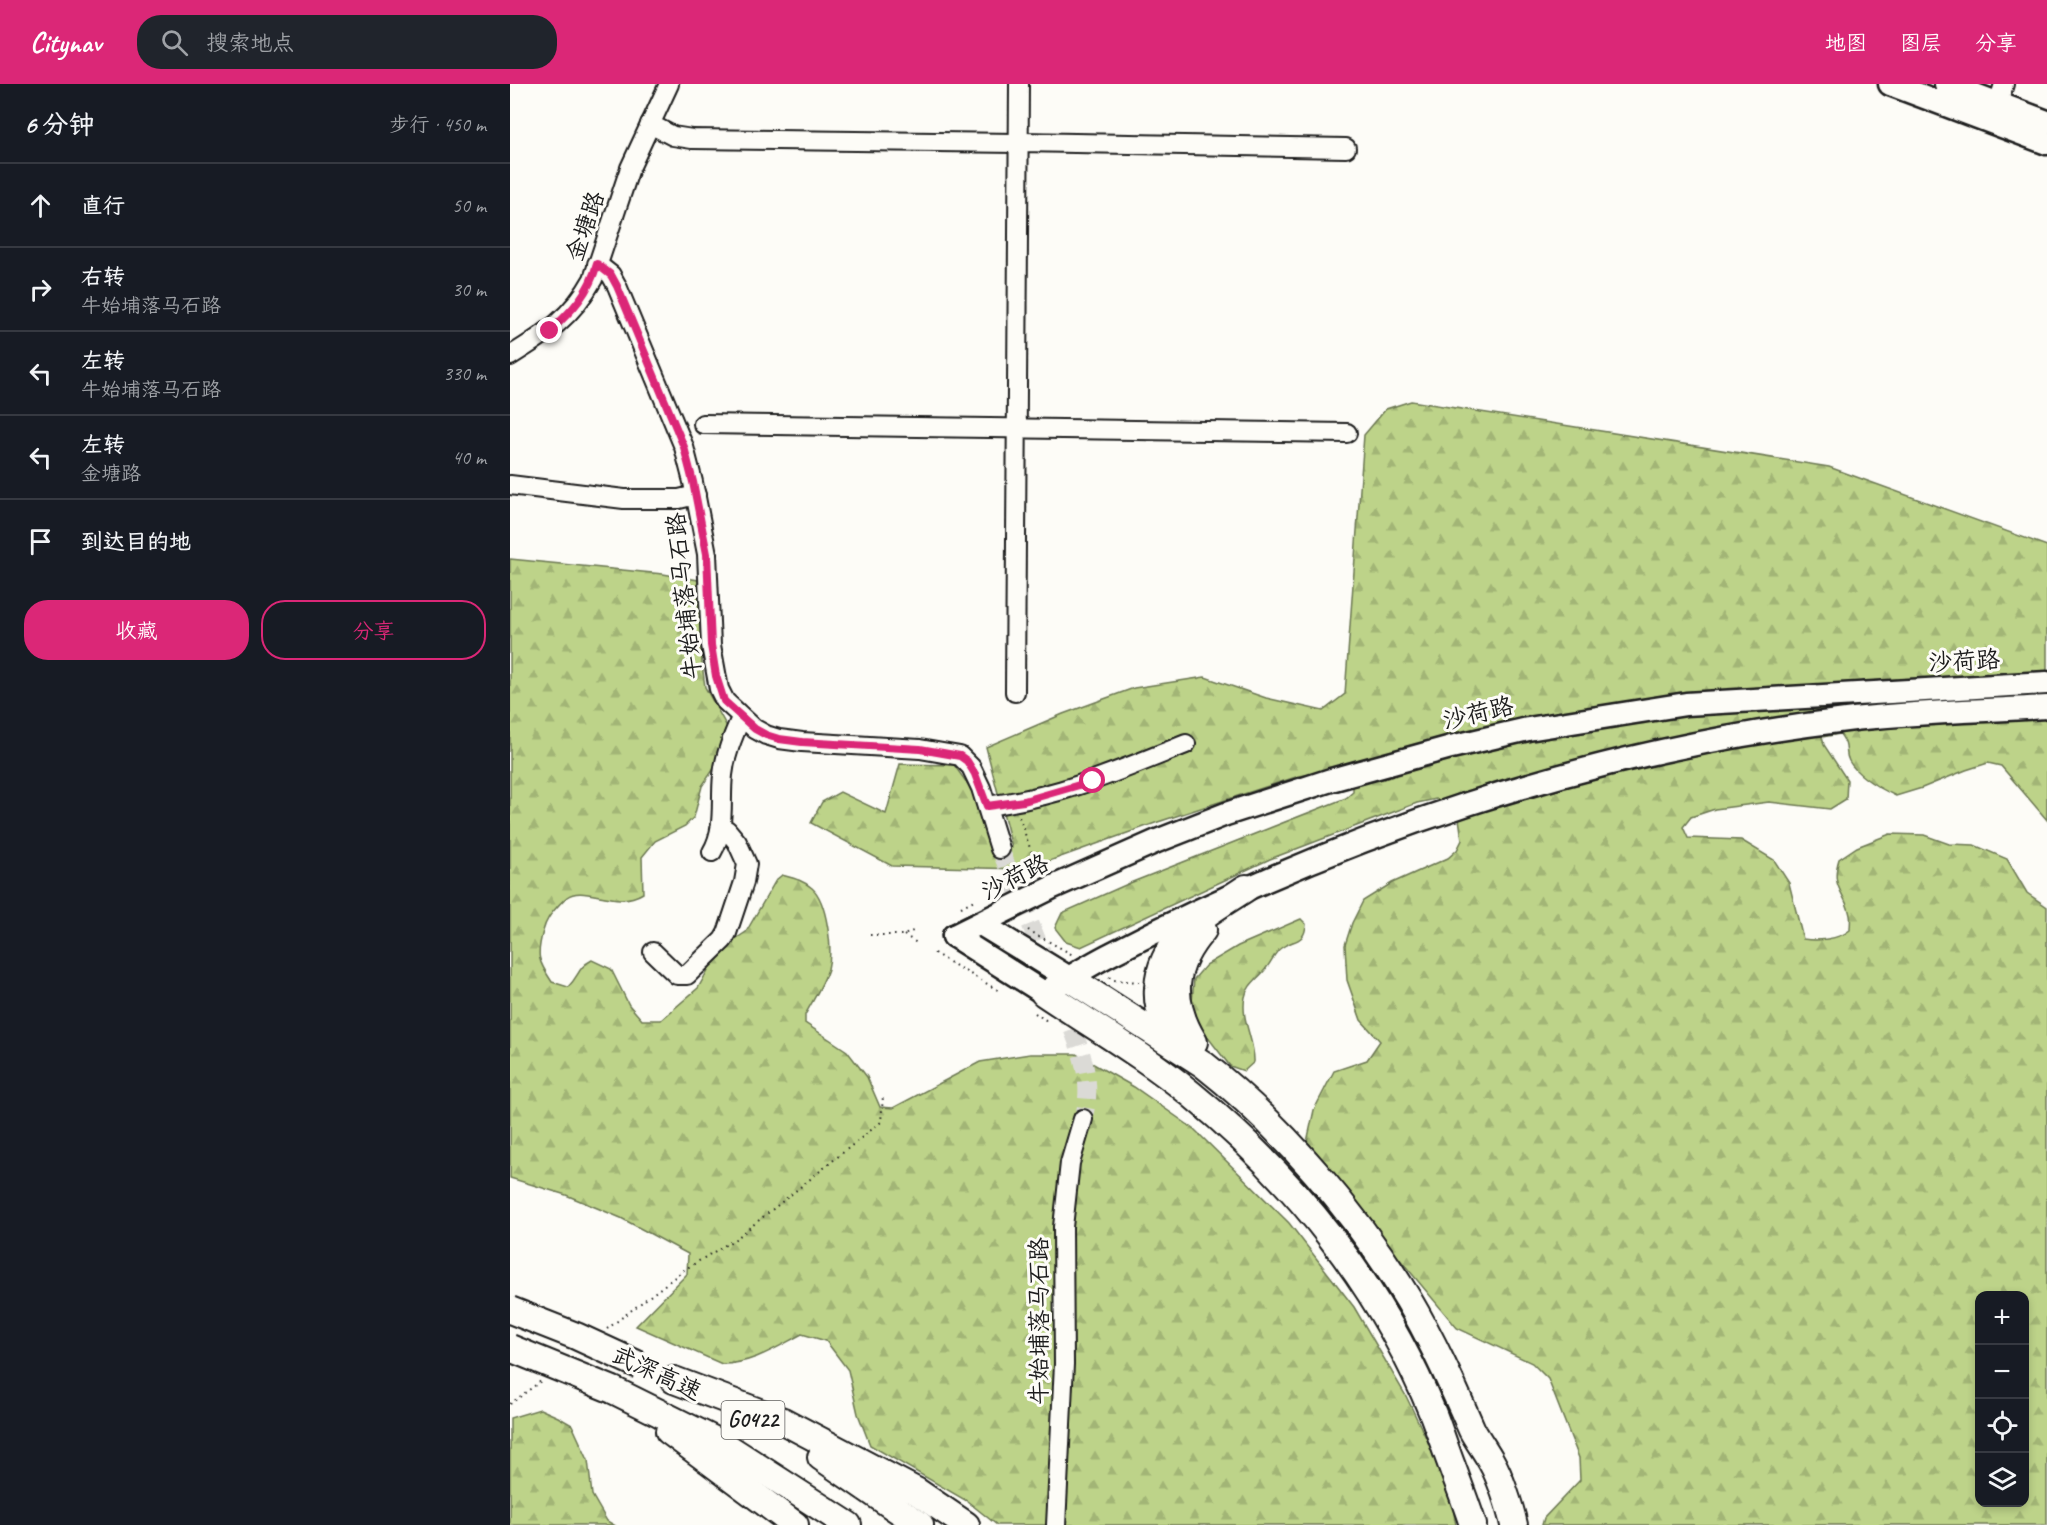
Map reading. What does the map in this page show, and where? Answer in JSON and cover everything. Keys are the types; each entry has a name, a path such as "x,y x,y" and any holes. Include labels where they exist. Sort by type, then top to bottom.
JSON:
{"highway":[{"path":"1210,1070 1186,1030 1176,999 1177,978 1185,957 1198,936 1215,916 1246,888"},
{"path":"1073,968 1210,1070 1316,1174 1349,1213 1409,1301 1478,1442 1492,1461 1514,1525"},
{"path":"1040,1003 1190,1094 1283,1179 1312,1212 1365,1285 1401,1345 1433,1414 1473,1525"},
{"name":"武深高速","path":"510,1310 576,1336 674,1380 808,1448 920,1525"},
{"name":"武深高速","path":"510,1348 613,1390 724,1445 848,1525"},
{"path":"674,1380 783,1421 916,1491 966,1525"},
{"path":"613,1390 795,1525"},
{"path":"1478,1442 1480,1465 1498,1525"},
{"path":"1456,1478 1465,1525"}],"main road":[{"path":"1890,84 1999,104 2047,143"},
{"path":"1946,84 2047,122"},
{"name":"沙荷路","path":"1040,1003 954,936 1095,868 1227,814 1399,760 1528,729 1686,704 2047,683"},
{"path":"1040,1003 1073,968 1110,954 1246,888 1430,816 1582,770 1752,734 1847,720 2047,707"},
{"path":"981,924 1073,968"}],"street":[{"name":"金塘路","path":"510,356 550,331 577,305 593,279 630,168 669,84"},
{"path":"1015,692 1019,84"},
{"path":"650,124 682,138 726,140 1347,148"},
{"name":"牛始埔落马石路","path":"597,264 611,275 684,447 707,554 711,645 716,676 724,701 741,718 766,735 779,739 920,749 960,756 967,761 975,774 1000,849"},
{"path":"703,424 1347,433"},
{"path":"510,485 624,499 679,499 696,495"},
{"path":"712,852 717,844 721,827 724,765 741,718"},
{"path":"987,806 1041,797 1093,781 1186,744"},
{"path":"653,952 677,975 687,975 723,940 727,933 744,882 747,864 737,842 727,830 721,827"},
{"name":"牛始埔落马石路","path":"1056,1525 1065,1364 1063,1227 1070,1163 1083,1119"}],"path":[{"path":"1014,802 1036,865"},
{"path":"962,907 974,900 974,894"},
{"path":"870,935 904,935 915,930"},
{"path":"1028,930 1073,968"},
{"path":"904,935 917,943"},
{"path":"934,952 1001,992"},
{"path":"1114,980 1141,982"},
{"path":"1040,1003 1045,1020"},
{"path":"607,1329 684,1270 737,1238 882,1122 883,1096"},
{"path":"510,1404 547,1377"}],"green space":[{"path":"1411,401 1829,467 2047,546 2047,820 2001,766 1988,763 1896,796 1870,782 1853,767 1840,734 1822,737 1824,745 1847,780 1846,799 1830,809 1769,802 1715,809 1691,817 1683,827 1688,838 1741,840 1774,860 1789,883 1803,939 1827,939 1840,936 1850,930 1848,907 1836,877 1839,859 1857,847 1890,834 1924,835 1949,844 1974,845 2007,859 2027,893 2047,907 2047,1525 1542,1525 1544,1518 1580,1480 1579,1458 1548,1379 1532,1363 1457,1328 1343,1191 1307,1142 1314,1110 1334,1071 1367,1060 1380,1041 1361,1020 1347,980 1345,945 1352,923 1363,901 1392,883 1448,858 1457,850 1462,840 1459,818 1451,805 1436,799 1417,803 1270,859 1081,947 1066,942 1055,928 1062,913 1130,883 1346,798 1353,792 1353,782 1339,770 1299,776 1158,822 1027,869 892,866 811,823 822,802 840,792 886,814 900,764 954,765 975,794 991,853 1012,847 986,747 1063,714 1134,688 1205,677 1266,698 1323,711 1345,694 1364,435 1386,409"},
{"path":"510,559 663,574 698,580 705,687 727,727 728,743 722,757 702,786 694,817 685,826 655,841 642,857 643,893 633,898 622,899 582,893 574,894 566,898 550,915 545,924 539,953 541,963 552,982 568,987 584,966 592,960 611,969 629,1005 642,1020 661,1020 698,988 717,954 746,932 776,880 782,875 805,883 812,888 822,903 828,926 830,950 828,969 805,1015 805,1023 847,1051 867,1077 880,1107 893,1108 980,1062 1030,1054 1076,1054 1134,1087 1194,1129 1289,1223 1354,1307 1406,1396 1449,1486 1456,1525 997,1525 967,1501 870,1445 858,1414 848,1370 826,1341 802,1334 754,1358 722,1364 636,1326 687,1274 688,1254 621,1218 566,1195 510,1178"},
{"path":"1301,919 1306,924 1301,938 1279,950 1251,984 1245,997 1244,1013 1254,1062 1244,1071 1230,1066 1196,1022 1192,1002 1194,979 1206,965 1238,946"},
{"path":"540,1409 572,1425 588,1460 592,1495 607,1521 614,1525 510,1525 510,1418"}],"tunnel":[{"path":"1000,849 1048,967"},
{"path":"1062,1004 1079,1046 1086,1074 1087,1089 1083,1119"}],"route":[{"path":"550,331 577,305 593,279 597,264 606,269 617,286 684,447 701,516 707,554 711,645 716,676 724,701 741,718 755,729 779,739 920,749 960,756 967,761 975,774 987,806 1041,797 1093,781"}]}
